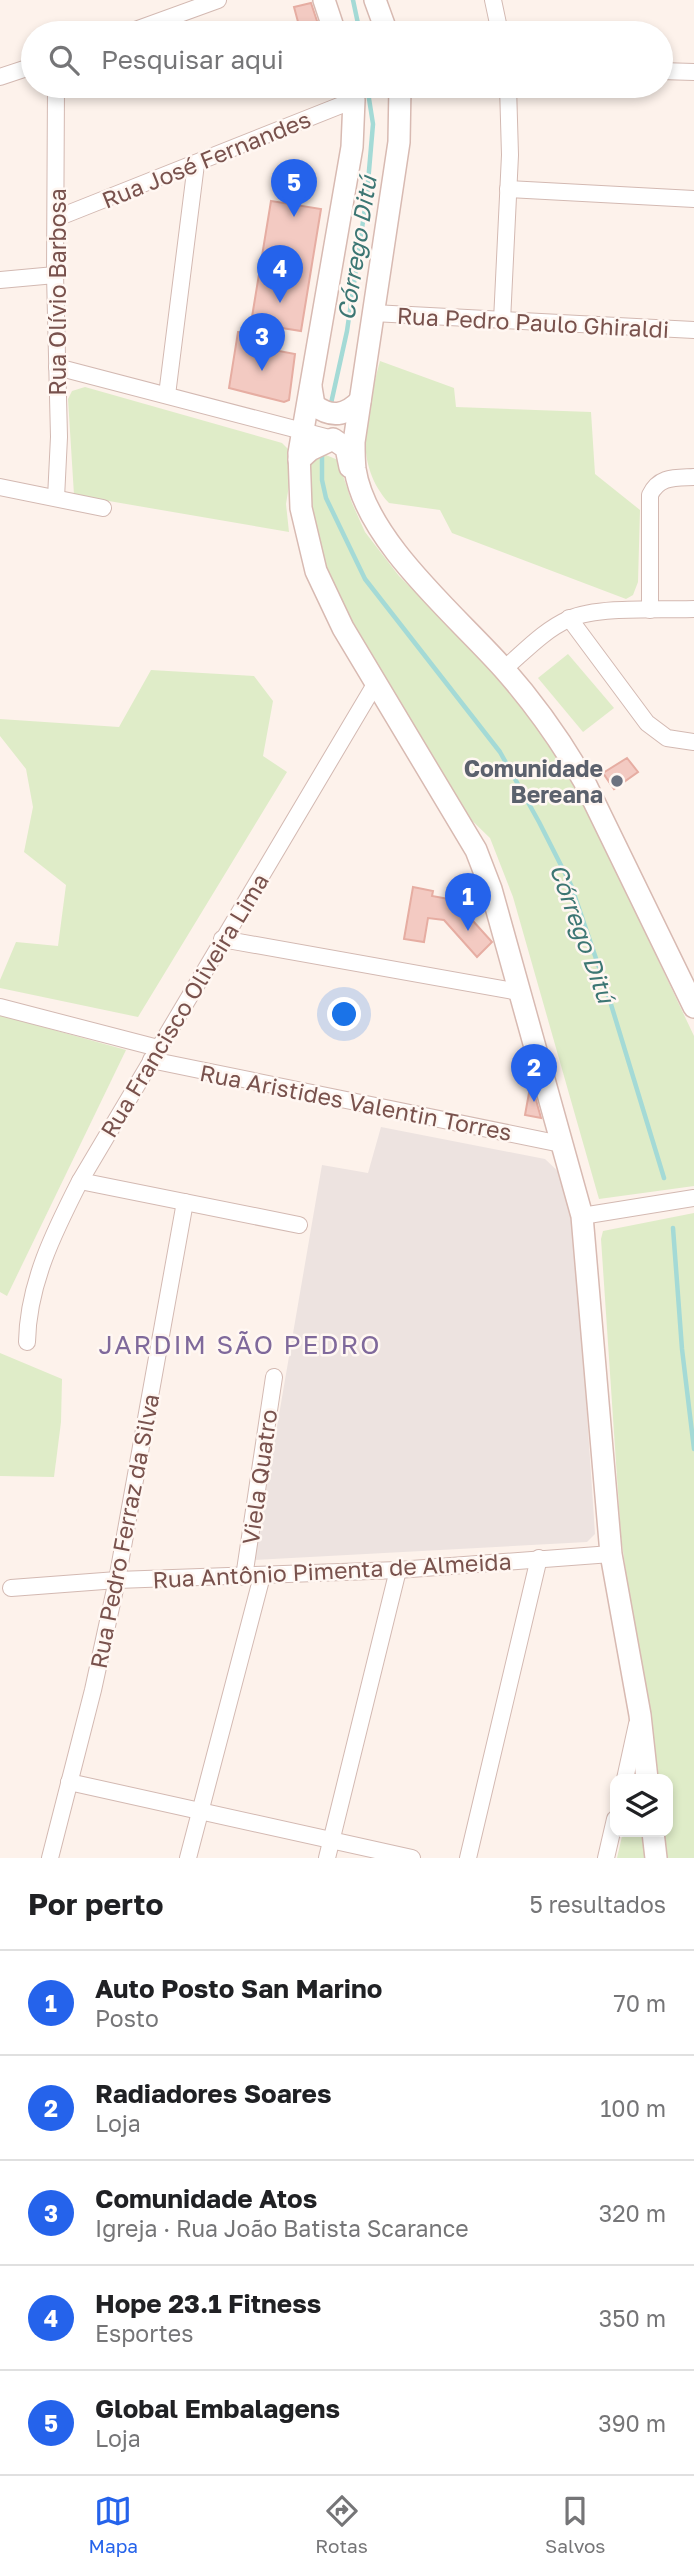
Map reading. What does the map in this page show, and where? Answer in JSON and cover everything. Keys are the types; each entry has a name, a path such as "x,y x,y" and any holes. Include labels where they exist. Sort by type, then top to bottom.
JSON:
{"main road":[{"path":"324,0 331,21"},
{"path":"375,0 383,21"},
{"path":"353,98 352,147 299,460 301,508 316,571 343,628 476,850 491,889 582,1216 611,1554 646,1774"},
{"path":"400,98 399,142 354,442 355,471 376,523 403,561 504,669 546,721 584,781 694,1007"},
{"path":"311,382 312,400 324,412 332,415 347,412 360,401"},
{"path":"299,460 310,450 333,439 346,449 356,497 368,519 376,523"},
{"path":"654,1837 656,1858"}],"street":[{"path":"160,21 218,0"},
{"path":"493,0 497,21"},
{"path":"0,77 21,70"},
{"path":"673,71 694,72"},
{"name":"Rua Olívio Barbosa","path":"55,98 55,275 59,438 56,498"},
{"name":"Rua José Fernandes","path":"57,218 196,164 342,98"},
{"path":"502,321 510,155 508,98"},
{"path":"167,395 196,164"},
{"path":"508,189 694,199"},
{"path":"0,280 55,275"},
{"name":"Rua Pedro Paulo Ghiraldi","path":"373,313 694,330"},
{"path":"57,367 333,439"},
{"path":"650,610 650,495 654,485 666,479 694,477"},
{"path":"0,487 103,508"},
{"path":"504,669 543,635 569,618 595,612 694,609"},
{"path":"569,618 647,723 667,738 694,742"},
{"name":"Rua Francisco Oliveira Lima","path":"27,1342 27,1317 40,1270 53,1234 80,1181 377,681"},
{"path":"222,939 519,992"},
{"name":"Rua Aristides Valentin Torres","path":"0,1007 155,1054 561,1144"},
{"path":"80,1181 299,1225"},
{"path":"582,1216 694,1198"},
{"name":"Rua Pedro Ferraz da Silva","path":"50,1858 93,1690 117,1580 185,1202"},
{"name":"Viela Quatro","path":"244,1577 274,1377"},
{"name":"Rua Antônio Pimenta de Almeida","path":"11,1588 117,1580 398,1570 611,1554"},
{"path":"468,1858 539,1558"},
{"path":"327,1858 398,1570"},
{"path":"188,1858 262,1576"},
{"path":"626,1774 639,1715"},
{"path":"69,1782 412,1858"},
{"path":"606,1858 611,1837"}],"shaded area":[{"path":"381,1127 545,1159 562,1175 575,1234 595,1534 587,1542 254,1560 322,1165 368,1173"}],"green space":[{"path":"380,361 454,388 456,407 591,412 595,474 640,510 638,582 633,595 626,599 452,533 440,510 389,503 377,487 366,453 367,416"},
{"path":"85,387 282,443 290,451 292,467 286,504 289,532 74,495 68,399 72,391"},
{"path":"326,455 338,460 365,532 399,576 497,673 539,725 578,790 694,1036 694,1186 599,1199 513,897 490,838 459,808 355,631 314,542 307,467 314,458"},
{"path":"568,654 614,708 583,732 538,678"},
{"path":"151,670 254,676 273,701 263,756 287,772 138,1017 0,988 0,980 16,942 58,946 66,885 24,852 33,807 26,769 0,736 0,719 119,727"},
{"path":"0,1015 126,1050 7,1296 0,1292"},
{"path":"694,1213 694,1858 660,1858 658,1837 673,1837 673,1774 651,1774 621,1537 601,1239 603,1231"},
{"path":"0,1353 62,1379 61,1422 54,1477 0,1476"},
{"path":"622,1837 644,1837 646,1858 617,1858"}],"building":[{"path":"311,3 317,21 298,21 294,7"},
{"path":"271,201 321,209 301,331 251,323"},
{"path":"238,332 249,333 247,345 295,354 289,400 284,402 229,388"},
{"name":"Comunidade Bereana","path":"627,758 638,772 614,789 603,773"},
{"path":"413,887 433,891 432,896 454,900 492,942 477,957 444,920 428,918 424,942 404,939"},
{"path":"531,1082 541,1118 525,1115"}],"waterway":[{"name":"Córrego Ditú","path":"353,0 357,21"},
{"name":"Córrego Ditú","path":"330,408 347,331 367,194 373,124 369,98"},
{"name":"Córrego Ditú","path":"322,455 322,480 326,498 365,579 500,752 571,885 606,988 664,1178"},
{"name":"Córrego Ditú","path":"673,1228 682,1349 694,1449"}],"place":[{"name":"Global Embalagens","path":"294,217"},
{"name":"Hope 23.1 Fitness","path":"280,303"},
{"name":"Comunidade Atos","path":"262,371"},
{"name":"Comunidade Bereana","path":"617,781"},
{"name":"Auto Posto San Marino","path":"468,931"},
{"name":"Radiadores Soares","path":"534,1102"}],"district":[{"name":"JARDIM SÃO PEDRO","path":"240,1344"}]}
